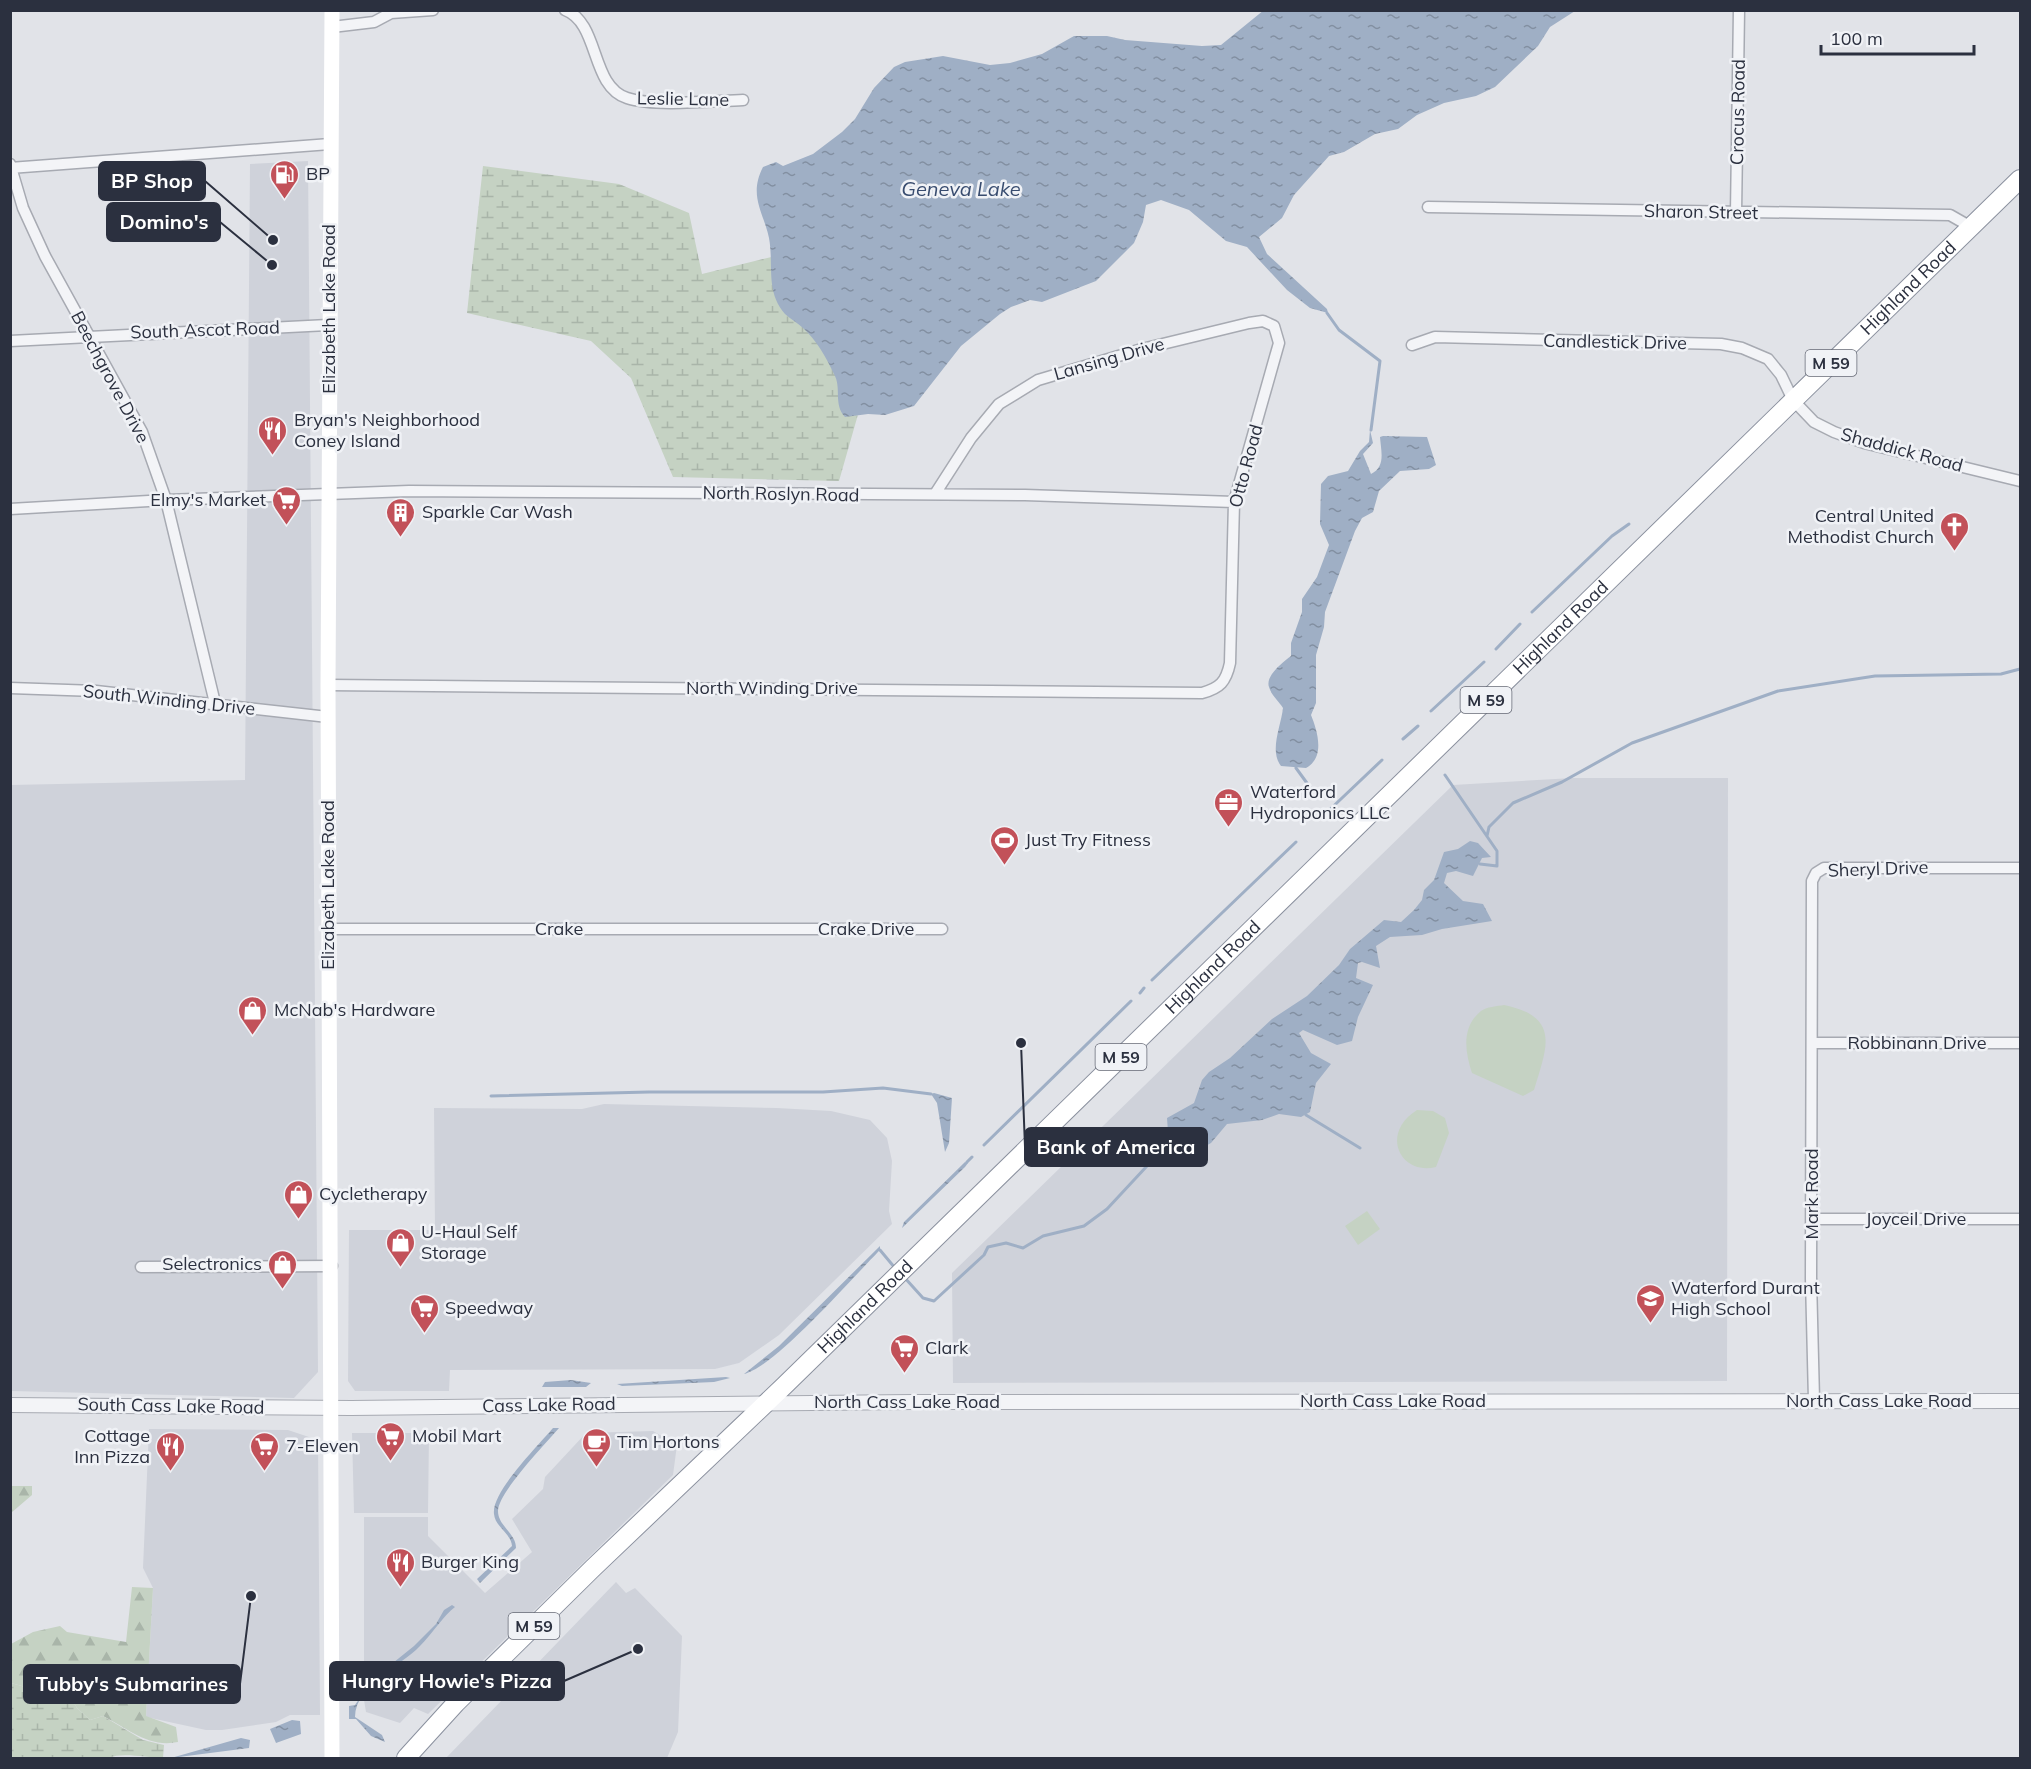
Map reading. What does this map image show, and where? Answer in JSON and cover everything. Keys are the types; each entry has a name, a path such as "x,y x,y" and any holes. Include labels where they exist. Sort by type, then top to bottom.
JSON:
{"highway":[{"name":"Highland Road","path":"406,1758 456,1703 516,1643 765,1404 2020,180"}],"main road":[{"name":"Elizabeth Lake Road","path":"332,10 327,686 332,1266 332,1758"}],"street":[{"path":"332,27 374,22 388,12 433,10"},
{"name":"Leslie Lane","path":"565,10 588,34 611,89 627,98 647,101 743,100"},
{"name":"Crocus Road","path":"1736,213 1738,10"},
{"path":"11,167 330,144"},
{"name":"Beechgrove Drive","path":"11,167 23,208 45,256 142,432 166,500 215,704"},
{"name":"Sharon Street","path":"1428,207 1950,215 1971,228"},
{"name":"Lansing Drive","path":"934,494 971,438 999,404 1038,380 1142,350 1263,321"},
{"name":"Otto Road","path":"1217,689 1227,677 1230,663 1234,502 1279,343 1274,326 1263,321"},
{"name":"South Ascot Road","path":"10,341 89,335 328,325"},
{"name":"Candlestick Drive","path":"1412,345 1435,337 1721,344 1742,348 1768,359 1781,375 1793,400"},
{"name":"Shaddick Road","path":"1793,400 1814,422 1834,432 1901,452 2020,481"},
{"name":"North Roslyn Road","path":"10,509 166,500 409,491 934,494 1234,502"},
{"name":"North Winding Drive","path":"327,686 853,688 1202,693 1217,689"},
{"name":"South Winding Drive","path":"10,688 96,691 328,717"},
{"name":"Sheryl Drive","path":"1813,988 1812,889 1816,873 1824,868 2020,868"},
{"name":"Crake","path":"328,929 790,930"},
{"name":"Crake Drive","path":"790,930 942,929"},
{"name":"Mark Road","path":"1813,988 1814,1400"},
{"name":"Robbinann Drive","path":"1813,1043 2020,1043"},
{"name":"Joyceil Drive","path":"1812,1219 2020,1219"},
{"path":"141,1267 332,1266"},
{"name":"North Cass Lake Road","path":"765,1404 2020,1401"},
{"name":"Cass Lake Road","path":"332,1408 765,1404"},
{"name":"South Cass Lake Road","path":"10,1405 332,1408"}],"shaded area":[{"path":"308,161 318,1372 294,1398 11,1391 11,785 245,780 250,164"},
{"path":"1573,778 1728,778 1727,1381 953,1383 952,1273 1453,785"},
{"path":"604,1104 831,1111 870,1120 887,1138 892,1161 889,1211 892,1224 779,1335 739,1363 715,1369 450,1370 449,1391 355,1391 348,1381 349,1230 435,1230 434,1108 582,1109"},
{"path":"149,1429 288,1430 318,1440 320,1715 290,1715 276,1722 222,1730 206,1730 146,1717 153,1588 143,1568"},
{"path":"653,1431 677,1445 673,1475 428,1714 414,1708 400,1723 366,1712 364,1700 364,1517 428,1517 428,1536 485,1593 532,1552 512,1519 543,1489 545,1477 586,1433"},
{"path":"352,1433 429,1433 428,1513 354,1513"},
{"path":"616,1582 626,1593 635,1588 682,1636 678,1732 667,1758 446,1758"}],"green space":[{"path":"483,166 619,184 689,213 702,274 788,253 873,362 839,481 673,477 631,378 591,341 467,313"},
{"path":"1504,1005 1522,1010 1535,1017 1542,1026 1545,1036 1543,1060 1534,1090 1523,1096 1472,1073 1466,1048 1470,1024 1475,1017 1483,1010"},
{"path":"1417,1110 1433,1111 1445,1118 1449,1133 1436,1167 1424,1168 1413,1165 1399,1151 1397,1141 1399,1130 1405,1120"},
{"path":"1367,1211 1380,1229 1358,1245 1345,1226"},
{"path":"11,1486 32,1486 32,1495 11,1513"},
{"path":"132,1587 153,1588 146,1716 176,1727 178,1742 148,1740 103,1716 90,1720 77,1708 63,1685 47,1693 11,1683 11,1644 33,1632 60,1626 67,1632 126,1642"},
{"path":"11,1683 47,1693 63,1685 77,1708 90,1720 103,1716 143,1740 164,1745 163,1758 128,1755 109,1758 11,1758"}],"water":[{"name":"Geneva Lake","path":"1264,10 1575,11 1550,27 1538,46 1495,87 1476,96 1444,103 1417,115 1398,129 1375,134 1344,152 1329,156 1294,195 1282,218 1259,237 1267,254 1327,309 1328,313 1310,308 1287,290 1247,247 1226,241 1189,210 1161,200 1146,205 1143,222 1134,243 1096,281 1042,302 1030,300 1000,314 961,346 914,406 885,415 868,414 845,417 839,407 836,379 824,355 808,333 785,314 772,287 769,238 757,196 759,177 763,167 776,162 783,166 813,154 855,119 874,88 894,67 905,62 943,56 990,65 1010,63 1042,54 1074,36 1107,36 1125,40 1202,46 1221,45"},
{"path":"1370,430 1373,443 1363,454 1371,474 1381,463 1380,437 1383,436 1427,437 1436,465 1429,469 1400,471 1379,491 1373,512 1362,518 1355,531 1325,612 1324,627 1316,655 1316,703 1311,715 1318,743 1316,757 1306,768 1281,766 1276,746 1283,708 1271,693 1268,683 1276,670 1291,656 1291,643 1302,612 1302,599 1317,577 1329,545 1320,524 1321,484 1328,476 1348,471 1360,451 1369,442"},
{"path":"1470,841 1478,843 1491,857 1482,858 1473,876 1456,871 1447,873 1444,883 1463,901 1483,904 1492,921 1442,929 1422,935 1390,937 1376,946 1380,968 1362,962 1358,963 1356,978 1373,985 1358,1017 1352,1041 1337,1045 1303,1030 1299,1033 1311,1053 1331,1064 1316,1083 1310,1112 1301,1117 1279,1114 1262,1120 1227,1124 1211,1143 1193,1153 1165,1139 1168,1132 1167,1118 1194,1103 1202,1080 1209,1072 1230,1058 1272,1019 1307,996 1339,965 1350,949 1384,920 1401,922 1422,900 1424,890 1434,880 1444,852 1458,849"},
{"path":"931,1094 952,1098 949,1143 945,1152 937,1103"},
{"path":"965,1162 968,1163 965,1167 902,1228 904,1222"},
{"path":"880,1246 880,1250 794,1339 758,1368 744,1374 779,1346"},
{"path":"730,1378 714,1382 622,1386 617,1384"},
{"path":"571,1380 591,1383 586,1387 542,1387 545,1382"},
{"path":"553,1428 559,1428 524,1468 500,1503 499,1516 513,1538 516,1548 480,1583 477,1579 512,1546 509,1537 495,1519 495,1505 500,1494 517,1469"},
{"path":"452,1605 455,1607 420,1646 380,1677 363,1695 357,1705 355,1717 382,1735 385,1742 371,1736 356,1719 349,1719 349,1706 355,1705 373,1679 414,1646 436,1624 444,1610"},
{"path":"292,1720 300,1721 301,1734 276,1743 270,1729"},
{"path":"241,1738 250,1740 249,1748 171,1758"}],"waterway":[{"path":"1327,313 1339,330 1380,361 1371,430"},
{"path":"1532,612 1612,536 1629,524"},
{"path":"1496,649 1520,624"},
{"path":"1431,711 1484,662"},
{"path":"1487,836 1489,827 1513,803 1562,782 1632,743 1778,691 1875,676 2001,674 2020,669"},
{"path":"1403,739 1418,726"},
{"path":"1322,817 1382,760"},
{"path":"1296,768 1312,790"},
{"path":"1445,775 1497,851 1497,866 1480,864"},
{"path":"1152,980 1296,842"},
{"path":"1140,993 1144,988"},
{"path":"984,1145 1131,1001"},
{"path":"491,1096 649,1092 823,1092 883,1088 931,1094"},
{"path":"1306,1115 1360,1148"},
{"path":"904,1277 923,1298 934,1301 984,1255 988,1247 1006,1243 1023,1248 1043,1236 1084,1226 1107,1209 1160,1152 1177,1145"},
{"path":"967,1162 972,1157"},
{"path":"880,1250 895,1268"}],"place":[{"name":"BP","path":"285,200"},
{"name":"BP Shop","path":"273,240"},
{"name":"Domino's","path":"272,265"},
{"name":"Bryan's Neighborhood Coney Island","path":"273,456"},
{"name":"Elmy's Market","path":"287,526"},
{"name":"Sparkle Car Wash","path":"401,538"},
{"name":"Central United Methodist Church","path":"1955,552"},
{"name":"Waterford Hydroponics LLC","path":"1229,828"},
{"name":"Just Try Fitness","path":"1004,866"},
{"name":"McNab's Hardware","path":"253,1036"},
{"name":"Bank of America","path":"1021,1043"},
{"name":"Cycletherapy","path":"298,1220"},
{"name":"U-Haul Self Storage","path":"400,1268"},
{"name":"Selectronics","path":"283,1290"},
{"name":"Waterford Durant High School","path":"1650,1324"},
{"name":"Speedway","path":"424,1334"},
{"name":"Clark","path":"904,1374"},
{"name":"Mobil Mart","path":"391,1462"},
{"name":"Tim Hortons","path":"596,1468"},
{"name":"Cottage Inn Pizza","path":"171,1472"},
{"name":"7-Eleven","path":"265,1472"},
{"name":"Burger King","path":"400,1588"},
{"name":"Tubby's Submarines","path":"251,1596"},
{"name":"Hungry Howie's Pizza","path":"638,1649"}]}
